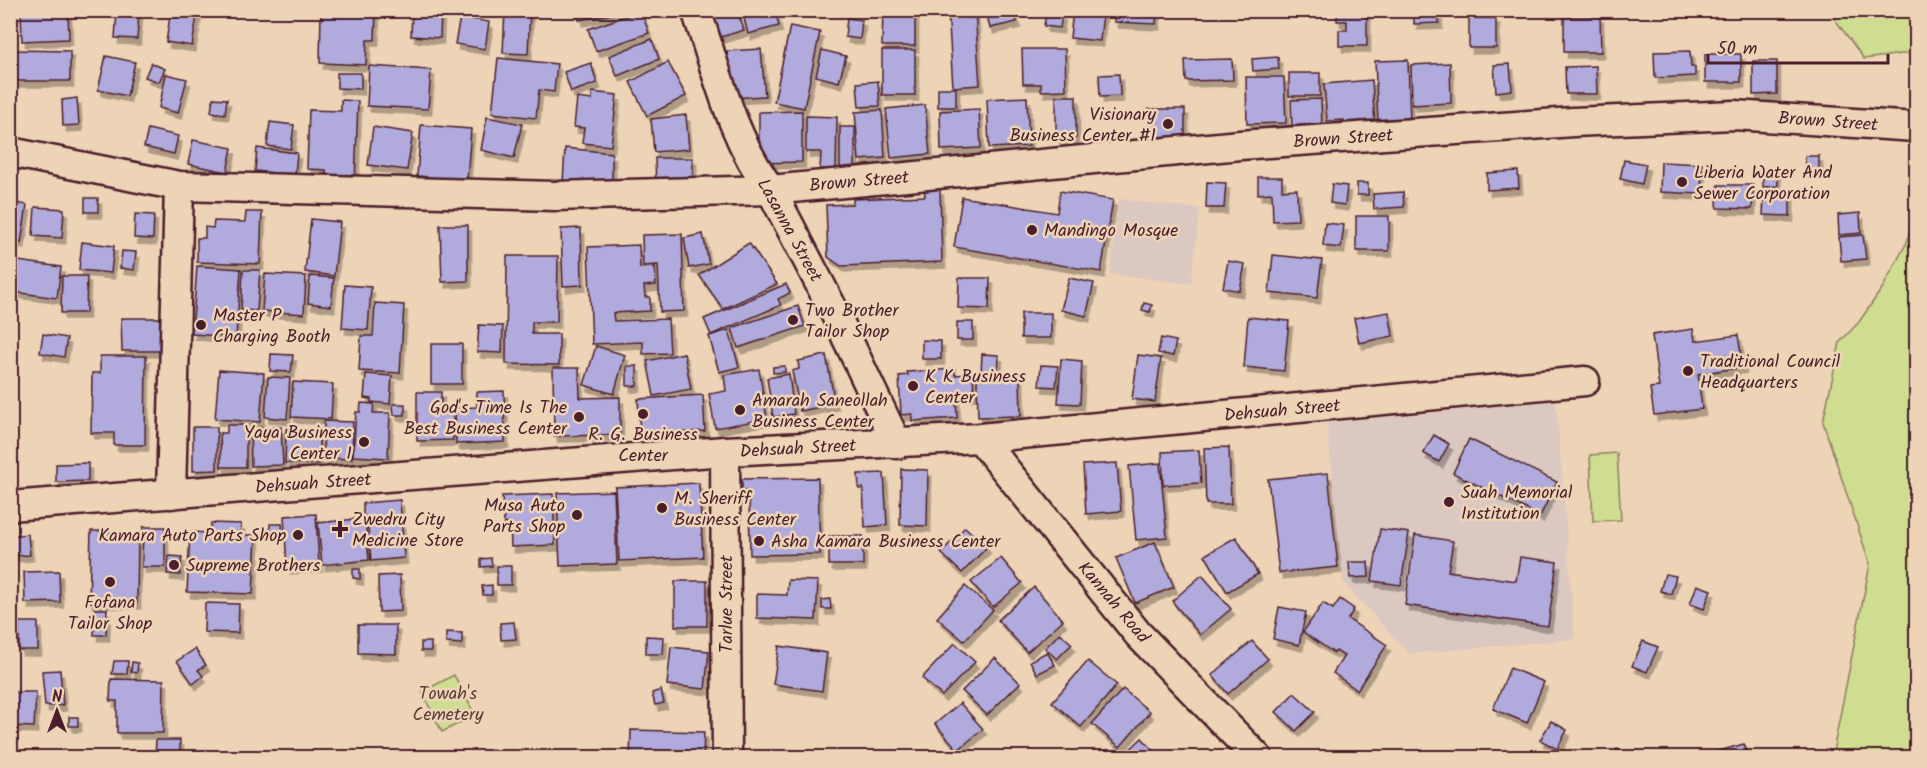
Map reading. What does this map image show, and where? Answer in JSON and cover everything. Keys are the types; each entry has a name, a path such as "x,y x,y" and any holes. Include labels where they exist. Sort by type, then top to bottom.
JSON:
{"street":[{"name":"Lasanna Street","path":"696,10 732,114 759,173 771,190 834,311 897,444"},
{"name":"Brown Street","path":"10,152 179,186 555,196 771,190 1240,145 1573,122 1734,115 1917,127"},
{"path":"171,495 179,186"},
{"name":"Dehsuah Street","path":"10,506 725,451 980,438 1585,381"},
{"name":"Kannah Road","path":"980,438 1138,634 1258,758"},
{"name":"Tarlue Street","path":"725,451 727,758"}],"shaded area":[{"path":"1119,199 1200,209 1191,284 1110,274"},
{"name":"Suah Memorial Institution","path":"1556,401 1575,639 1409,654 1343,582 1327,423"}],"green space":[{"path":"1833,11 1916,11 1916,49 1910,53 1864,59 1834,18"},
{"path":"1916,201 1916,757 1832,757 1870,564 1823,422 1840,342 1859,322 1883,287 1907,242"},
{"path":"1617,453 1621,520 1593,521 1590,455"},
{"name":"Towah's Cemetery","path":"454,675 475,715 442,732 422,692"}],"building":[{"path":"68,10 69,39 22,41 21,11"},
{"path":"171,10 198,10 192,46 166,42"},
{"path":"321,10 376,10 375,40 367,40 366,65 320,63"},
{"path":"412,10 441,10 440,38 411,36"},
{"path":"505,10 530,10 528,54 503,53"},
{"path":"578,10 634,10 579,20"},
{"path":"716,10 737,10 744,30 711,40 703,15"},
{"path":"742,10 775,10 779,26 748,34"},
{"path":"883,10 915,10 915,46 882,46"},
{"path":"948,10 975,10 980,85 953,87"},
{"path":"986,10 1014,10 1017,22 990,28"},
{"path":"1073,10 1103,13 1100,41 1070,38"},
{"path":"1115,10 1157,10 1156,24 1114,22"},
{"path":"1337,10 1367,10 1367,46 1339,46 1339,30 1347,30 1347,21 1337,21"},
{"path":"1414,10 1438,10 1439,23 1414,24"},
{"path":"117,11 139,13 137,39 115,38"},
{"path":"641,11 649,33 596,51 588,29"},
{"path":"1046,13 1062,15 1060,28 1044,26"},
{"path":"1600,16 1601,52 1564,52 1564,17"},
{"path":"460,17 489,22 485,49 455,44"},
{"path":"847,18 862,20 860,39 845,37"},
{"path":"1469,18 1496,18 1496,48 1469,48"},
{"path":"790,26 820,32 804,108 774,102"},
{"path":"652,39 659,59 617,76 609,56"},
{"path":"761,49 765,96 731,98 727,51"},
{"path":"1022,49 1065,49 1066,90 1041,91 1041,84 1023,84"},
{"path":"10,50 70,51 70,81 10,81"},
{"path":"822,50 846,56 839,82 816,76"},
{"path":"882,50 915,50 915,95 882,95"},
{"path":"1690,51 1691,67 1695,67 1695,76 1655,78 1654,52"},
{"path":"1705,54 1741,54 1741,82 1705,82"},
{"path":"106,56 135,62 127,96 98,90"},
{"path":"1278,57 1279,69 1253,71 1252,59"},
{"path":"498,58 557,64 554,92 539,90 536,118 492,113"},
{"path":"1232,59 1233,80 1186,81 1185,60"},
{"path":"1408,60 1410,121 1378,122 1375,61"},
{"path":"1753,61 1777,61 1777,94 1753,95"},
{"path":"668,62 686,96 647,116 630,82"},
{"path":"151,63 165,69 159,82 145,77"},
{"path":"591,63 597,83 571,92 564,72"},
{"path":"1450,63 1451,103 1412,105 1411,65"},
{"path":"1510,64 1512,90 1496,92 1494,65"},
{"path":"369,66 431,70 428,109 367,106"},
{"path":"1596,66 1597,94 1566,94 1565,67"},
{"path":"337,73 361,73 361,89 337,88"},
{"path":"1289,73 1320,73 1320,96 1289,96"},
{"path":"166,74 187,79 178,113 159,108"},
{"path":"1119,74 1120,96 1100,97 1099,75"},
{"path":"1246,77 1284,77 1286,123 1247,124"},
{"path":"1372,80 1375,127 1345,129 1344,120 1327,121 1324,84"},
{"path":"878,81 880,106 859,107 857,83"},
{"path":"938,88 956,88 956,107 938,107"},
{"path":"592,92 617,95 611,146 582,143 584,128 574,127 577,98 592,100"},
{"path":"1056,96 1076,96 1076,138 1056,138"},
{"path":"1027,97 1029,146 989,148 987,99"},
{"path":"77,98 79,125 63,126 62,100"},
{"path":"213,98 227,99 225,114 211,112"},
{"path":"1321,99 1322,126 1292,127 1291,100"},
{"path":"341,100 358,101 355,182 326,181 326,170 307,169 309,110 341,111"},
{"path":"925,105 930,154 891,158 886,109"},
{"path":"979,109 981,148 941,150 940,111"},
{"path":"1149,109 1185,109 1185,137 1149,138"},
{"path":"882,110 885,158 859,160 855,112"},
{"path":"802,111 802,162 759,163 759,112"},
{"path":"686,115 689,149 654,152 651,119"},
{"path":"806,116 837,117 836,169 820,169 821,152 806,152"},
{"path":"487,117 522,124 514,158 481,150"},
{"path":"270,122 294,125 291,149 267,146"},
{"path":"421,125 471,129 467,180 417,176"},
{"path":"373,127 413,133 407,170 368,165"},
{"path":"840,127 855,127 855,168 840,168"},
{"path":"148,129 178,136 174,154 144,147"},
{"path":"193,140 232,148 227,172 188,164"},
{"path":"257,148 297,153 295,175 255,171"},
{"path":"565,148 612,153 612,187 563,183"},
{"path":"1805,156 1819,156 1819,172 1806,172"},
{"path":"655,158 693,158 693,187 656,188"},
{"path":"1624,160 1646,164 1642,184 1620,179"},
{"path":"1661,162 1702,164 1701,194 1660,192"},
{"path":"1518,171 1519,188 1487,190 1487,173"},
{"path":"1777,171 1778,186 1763,187 1763,172"},
{"path":"1258,177 1282,177 1282,190 1297,189 1298,220 1273,221 1272,193 1258,194"},
{"path":"1207,182 1226,183 1224,208 1206,208"},
{"path":"1357,183 1368,183 1368,195 1357,195"},
{"path":"1332,184 1347,186 1345,205 1330,203"},
{"path":"1718,185 1753,185 1752,209 1717,208"},
{"path":"924,189 940,189 942,262 841,266 828,257 826,205 853,204 853,199 925,196"},
{"name":"Mandingo Mosque","path":"1060,191 1113,200 1101,272 954,247 962,197 1057,213"},
{"path":"10,192 12,192 11,202 27,205 21,243 10,241"},
{"path":"1403,192 1404,207 1374,209 1373,194"},
{"path":"1764,195 1790,195 1790,216 1763,215"},
{"path":"85,198 98,198 98,212 85,212"},
{"path":"35,207 64,209 62,238 33,236"},
{"path":"246,212 262,212 260,264 197,262 197,238 205,238 205,227 213,228 214,221 245,222"},
{"path":"1860,213 1861,233 1839,235 1838,215"},
{"path":"135,214 154,215 153,239 134,238"},
{"path":"1356,216 1389,216 1389,251 1356,251"},
{"path":"311,219 340,222 334,276 305,272"},
{"path":"1325,223 1344,225 1341,248 1323,246"},
{"path":"440,225 468,225 468,281 442,282"},
{"path":"581,228 582,285 563,286 561,229"},
{"path":"682,234 684,311 660,312 658,265 643,266 642,235"},
{"path":"703,234 709,264 689,268 684,238"},
{"path":"1863,235 1866,259 1841,261 1839,237"},
{"path":"82,242 114,246 111,273 79,270"},
{"path":"749,243 777,284 723,309 699,275"},
{"path":"639,245 640,268 655,267 656,285 644,286 645,297 650,297 650,311 613,313 614,321 668,319 670,353 643,354 643,342 592,344 588,247"},
{"path":"122,251 136,252 134,270 120,268"},
{"path":"1273,255 1322,260 1317,298 1269,293"},
{"path":"507,256 558,256 557,322 532,322 532,334 559,334 559,365 506,364"},
{"path":"18,261 61,267 57,298 14,292"},
{"path":"1228,261 1245,264 1240,291 1223,288"},
{"path":"197,266 241,269 236,337 192,334"},
{"path":"243,270 260,270 257,311 241,310"},
{"path":"265,274 306,276 304,314 262,311"},
{"path":"62,276 87,276 86,313 61,313"},
{"path":"310,276 334,278 331,306 308,303"},
{"path":"959,278 990,278 989,309 958,308"},
{"path":"1069,278 1094,283 1086,316 1061,310"},
{"path":"786,284 790,293 778,299 781,305 711,335 704,319"},
{"path":"345,285 371,287 368,330 342,328"},
{"path":"375,303 404,305 400,373 359,371 361,336 373,336"},
{"path":"1144,303 1152,305 1150,312 1142,310"},
{"path":"798,306 805,326 738,348 732,328"},
{"path":"1389,312 1393,336 1359,343 1354,318"},
{"path":"1021,313 1051,313 1051,338 1021,338"},
{"path":"1248,317 1289,321 1284,371 1244,367"},
{"path":"121,318 160,318 160,351 122,351"},
{"path":"957,322 973,322 973,340 957,340"},
{"path":"479,325 503,326 502,353 477,352"},
{"name":"Traditional Council Headquarters","path":"1693,329 1695,341 1738,335 1743,367 1698,374 1702,409 1654,415 1650,388 1659,387 1652,335"},
{"path":"729,330 739,367 719,372 709,336"},
{"path":"43,334 67,338 64,357 40,353"},
{"path":"1161,338 1176,341 1173,356 1158,353"},
{"path":"922,340 941,341 941,359 922,359"},
{"path":"431,344 462,344 462,384 431,384"},
{"path":"596,346 625,355 614,394 584,385"},
{"path":"684,353 691,389 654,396 647,361"},
{"path":"271,354 293,355 291,372 270,371"},
{"path":"982,354 999,355 998,374 981,373"},
{"path":"826,355 835,404 800,411 792,371 799,369 798,361"},
{"path":"1138,355 1161,358 1155,402 1132,399"},
{"path":"100,356 146,356 145,445 114,445 114,433 91,433 92,373 100,373"},
{"path":"1061,359 1082,361 1080,404 1058,403"},
{"path":"1041,365 1058,366 1056,387 1039,386"},
{"path":"627,366 637,366 637,386 627,386"},
{"path":"785,366 785,372 773,373 773,367"},
{"path":"553,368 579,368 580,398 620,397 620,435 554,436"},
{"path":"759,369 767,419 715,428 709,394 726,391 724,375"},
{"path":"955,369 955,375 973,374 974,394 956,395 957,418 912,421 912,414 901,415 899,376 908,375 907,372"},
{"path":"219,370 264,373 260,422 215,419"},
{"path":"366,374 392,376 390,404 371,402 371,399 364,398"},
{"path":"789,374 794,414 773,417 767,378"},
{"path":"268,377 290,378 287,419 265,417"},
{"path":"1020,377 1021,416 978,417 977,378"},
{"path":"293,382 333,384 331,419 291,417"},
{"path":"504,391 505,442 456,444 455,408 477,407 477,392"},
{"path":"417,392 441,392 441,407 453,406 453,440 417,441"},
{"path":"703,395 705,431 640,435 638,399"},
{"path":"361,403 374,404 373,413 390,413 388,458 353,456 356,412 360,412"},
{"path":"393,404 405,404 405,415 394,415"},
{"path":"324,421 353,422 352,459 323,458"},
{"path":"227,425 246,425 246,467 221,467 220,433 227,433"},
{"path":"193,427 217,427 217,470 193,471"},
{"path":"281,427 283,465 251,466 250,428"},
{"path":"286,429 319,429 319,464 285,463"},
{"path":"1434,435 1449,444 1439,462 1423,453"},
{"path":"1469,439 1557,482 1540,516 1453,473"},
{"path":"1229,447 1231,504 1206,504 1204,448"},
{"path":"1199,450 1201,483 1163,485 1162,452"},
{"path":"88,463 88,481 56,482 56,464"},
{"path":"1117,463 1121,511 1086,514 1083,465"},
{"path":"1160,463 1167,537 1136,540 1129,466"},
{"path":"901,469 928,470 927,526 900,525"},
{"path":"884,473 887,525 865,527 863,488 859,489 858,474"},
{"path":"1328,473 1338,567 1279,573 1268,479"},
{"path":"818,478 820,554 750,555 749,491 742,491 742,479"},
{"path":"699,483 703,557 619,561 615,487"},
{"path":"614,491 617,564 560,566 557,493"},
{"path":"553,494 555,545 511,547 510,523 504,524 502,496"},
{"path":"400,500 404,558 371,561 367,516 363,517 363,503"},
{"path":"316,514 319,566 287,568 284,516"},
{"path":"365,518 369,560 322,565 318,523"},
{"path":"211,523 241,524 240,535 256,535 253,594 187,592 190,532 210,533"},
{"path":"270,524 282,524 283,534 270,535"},
{"path":"143,527 165,527 165,567 142,567"},
{"path":"965,527 987,547 962,573 941,553"},
{"path":"1380,529 1409,533 1401,585 1372,581"},
{"path":"91,531 110,531 110,536 138,537 137,603 89,602"},
{"path":"28,534 30,555 10,556 10,536"},
{"path":"1415,535 1453,541 1448,571 1516,581 1520,557 1557,562 1548,626 1405,605"},
{"path":"829,536 863,536 863,565 829,565"},
{"path":"1236,537 1258,574 1227,592 1205,555"},
{"path":"1155,542 1174,587 1135,603 1116,558"},
{"name":"Supreme Brothers","path":"169,556 182,557 180,575 167,574"},
{"path":"491,558 492,566 481,567 481,559"},
{"path":"1001,558 1022,583 993,607 971,582"},
{"path":"1349,562 1368,562 1369,577 1350,578"},
{"path":"497,566 511,566 511,585 497,585"},
{"path":"353,569 360,569 360,579 353,578"},
{"path":"59,571 60,602 25,603 24,572"},
{"path":"1665,574 1676,576 1671,594 1660,591"},
{"path":"400,575 401,611 379,612 378,576"},
{"path":"1202,575 1231,609 1200,635 1172,601"},
{"path":"788,580 818,581 816,620 757,618 757,594 787,595"},
{"path":"675,581 707,581 707,626 675,626"},
{"path":"492,585 492,595 483,595 482,586"},
{"path":"1697,585 1711,590 1704,609 1690,604"},
{"path":"965,586 993,610 964,641 937,618"},
{"path":"1034,587 1063,620 1027,652 998,620"},
{"path":"830,599 831,609 822,609 822,600"},
{"path":"1340,599 1354,609 1348,619 1387,645 1357,690 1333,673 1344,656 1336,651 1334,653 1303,632 1323,603 1333,609"},
{"path":"205,603 239,604 238,633 204,632"},
{"path":"1279,607 1306,612 1299,645 1273,639"},
{"path":"95,609 107,609 106,635 94,635"},
{"path":"19,622 38,622 38,650 19,650"},
{"path":"514,622 516,639 501,640 500,623"},
{"path":"358,625 396,625 396,654 358,653"},
{"path":"446,632 462,633 462,644 446,643"},
{"path":"1060,633 1072,644 1057,659 1045,648"},
{"path":"646,636 664,637 663,654 646,654"},
{"path":"1252,641 1268,659 1228,694 1212,675"},
{"path":"1643,641 1658,647 1647,672 1632,666"},
{"path":"421,642 431,642 431,651 421,651"},
{"path":"955,643 975,662 942,696 922,678"},
{"path":"779,646 827,653 822,691 773,684"},
{"path":"671,647 709,651 705,689 667,685"},
{"path":"195,649 206,665 198,670 203,676 193,684 177,661"},
{"path":"1047,652 1055,665 1037,674 1030,661"},
{"path":"995,658 1020,683 987,715 962,691"},
{"path":"114,661 128,661 127,674 112,674"},
{"path":"1088,661 1117,685 1081,727 1052,702"},
{"path":"132,662 138,663 137,673 131,672"},
{"path":"1510,668 1544,682 1527,723 1493,709"},
{"path":"60,670 63,705 45,706 42,671"},
{"path":"111,679 164,680 163,733 117,733 117,701 110,701"},
{"path":"1123,689 1150,712 1120,747 1092,724"},
{"path":"661,690 664,703 655,705 652,693"},
{"path":"10,692 36,692 34,727 10,726"},
{"path":"1294,693 1315,712 1296,731 1276,712"},
{"path":"960,703 983,729 958,750 935,724"},
{"path":"69,717 78,717 78,726 69,726"},
{"path":"1551,721 1567,730 1557,749 1540,740"},
{"path":"631,730 704,732 703,758 630,758"},
{"path":"1142,738 1161,758 1121,758"},
{"path":"156,740 180,740 180,758 155,758"},
{"path":"1744,744 1748,758 1709,758 1708,754"},
{"path":"1617,749 1632,758 1612,758"}],"place":[{"name":"Visionary Business Center #1","path":"1168,124"},
{"name":"Liberia Water And Sewer Corporation","path":"1682,182"},
{"name":"Mandingo Mosque","path":"1032,230"},
{"name":"Two Brother Tailor Shop","path":"793,320"},
{"name":"Master P Charging Booth","path":"201,325"},
{"name":"Traditional Council Headquarters","path":"1688,371"},
{"name":"K K Business Center","path":"913,386"},
{"name":"Amarah Saneollah Business Center","path":"740,410"},
{"name":"R. G. Business Center","path":"643,414"},
{"name":"God's Time Is The Best Business Center","path":"579,417"},
{"name":"Yaya Business Center 1","path":"364,442"},
{"name":"Suah Memorial Institution","path":"1449,502"},
{"name":"M. Sheriff Business Center","path":"662,508"},
{"name":"Musa Auto Parts Shop","path":"577,515"},
{"name":"Zwedru City Medicine Store","path":"340,529"},
{"name":"Kamara Auto Parts Shop","path":"298,535"},
{"name":"Asha Kamara Business Center","path":"759,541"},
{"name":"Supreme Brothers","path":"174,565"},
{"name":"Fofana Tailor Shop","path":"110,582"}]}
